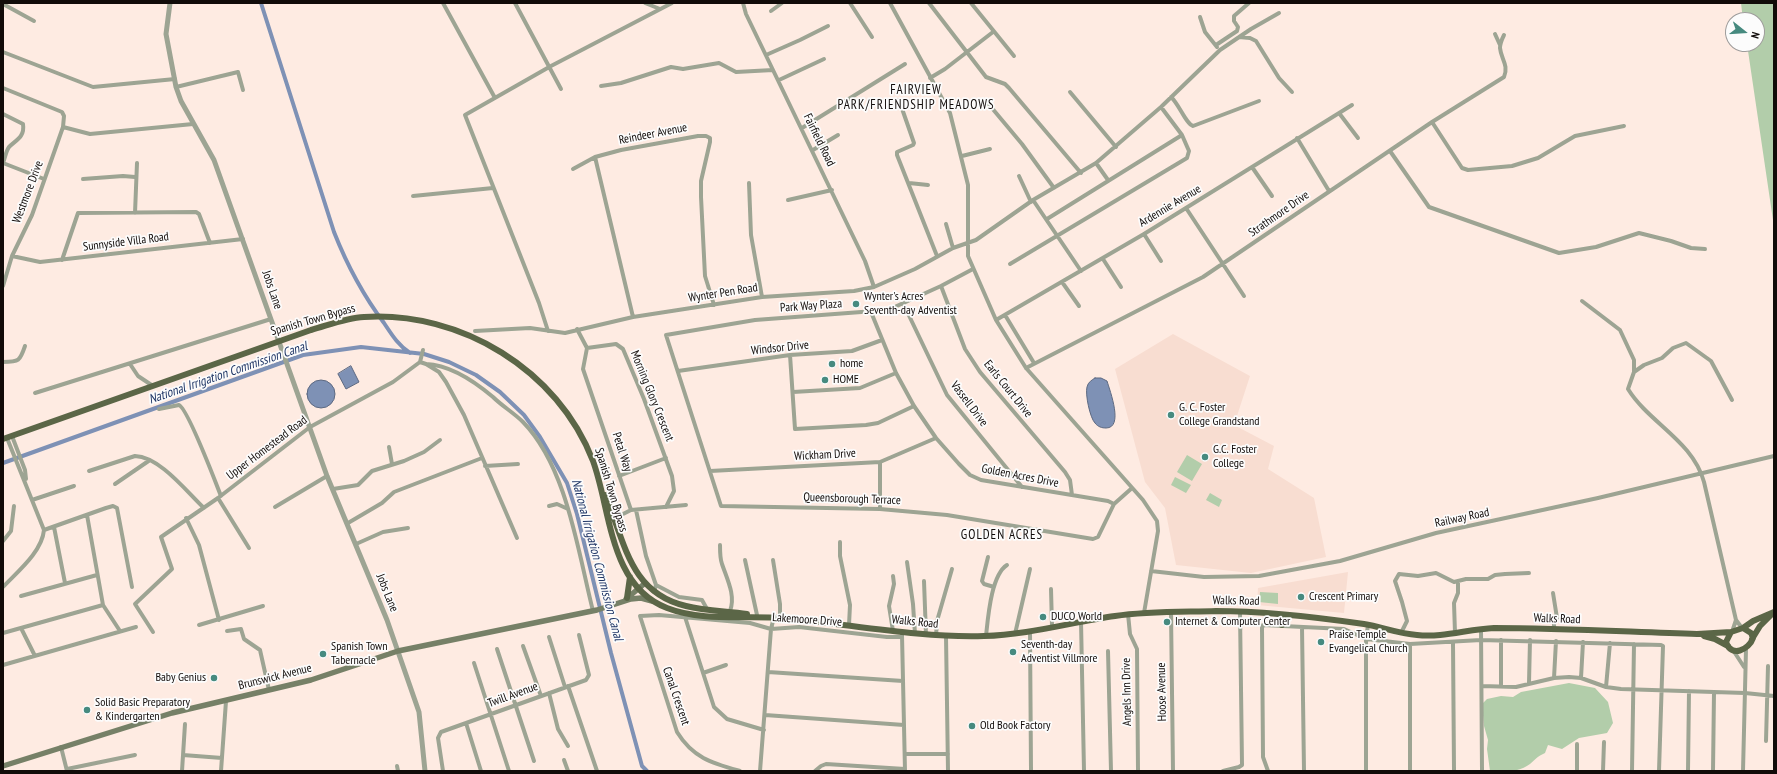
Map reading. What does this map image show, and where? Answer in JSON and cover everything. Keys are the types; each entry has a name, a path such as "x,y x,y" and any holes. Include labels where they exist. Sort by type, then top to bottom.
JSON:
{"main road":[{"name":"Spanish Town Bypass","path":"7,438 279,340 340,321 364,317 412,319 453,328 471,335 499,350 527,370 547,390 579,432 592,460 621,559 630,577 638,588"},
{"name":"Walks Road","path":"598,480 615,518 631,565 644,584 655,589 664,598 684,606 777,618 849,625 893,631 902,635 915,634 936,636 986,636 1015,634 1052,626 1128,614 1171,612 1240,612 1283,615 1368,625 1401,633 1439,636 1482,629 1697,634 1731,632"},
{"path":"626,599 630,577"},
{"name":"Brunswick Avenue","path":"3,766 172,713 312,680 398,651 595,611 609,607 626,599 644,584"},
{"name":"Walks Road","path":"638,588 652,601 680,612 717,616 777,618"},
{"name":"Brunswick Avenue","path":"626,599 638,598 652,601"},
{"path":"1774,612 1760,626 1746,649 1733,650 1728,646 1726,642 1731,632 1774,612"},
{"path":"1282,625 1283,615"},
{"path":"1742,628 1751,633 1752,639"},
{"name":"Walks Road","path":"1697,634 1715,639 1728,646"}],"street":[{"name":"Jobs Lane","path":"170,3 166,34 176,87 181,101 214,160 327,476 378,595 419,712 425,771"},
{"path":"444,3 495,98"},
{"path":"515,3 561,89"},
{"path":"645,3 660,9"},
{"path":"548,331 539,303 465,115 550,66 672,3"},
{"name":"Fairfield Road","path":"743,3 746,14 832,190 865,262 874,287"},
{"path":"771,11 782,3"},
{"path":"850,3 872,37"},
{"path":"891,3 950,114 962,156 968,185 968,256 996,320 1026,368 1151,510 1157,522 1158,540 1144,613"},
{"path":"929,3 986,77 1005,84 1009,88 1081,173"},
{"path":"971,3 1014,56"},
{"path":"1216,45 1237,31 1238,27 1234,18 1249,3"},
{"path":"3,4 34,21"},
{"name":"Wynter Pen Road","path":"476,331 530,328 565,333 633,317 762,297 854,291 874,287 915,269 954,248 967,244 1032,201 1096,163 1161,107 1220,50 1279,13"},
{"path":"1200,16 1205,32 1220,50"},
{"path":"766,54 800,40 828,26"},
{"path":"930,78 945,69 993,32"},
{"name":"Strathmore Drive","path":"1026,368 1167,297 1222,264 1432,122 1504,77 1507,71 1506,66 1495,34"},
{"path":"1500,45 1504,35"},
{"path":"1239,37 1250,38 1256,41 1279,78 1292,92"},
{"path":"3,52 93,87 175,79"},
{"path":"779,80 824,59"},
{"path":"601,86 621,83 671,67 683,69 719,63 736,72 773,70"},
{"path":"802,128 905,64"},
{"path":"176,87 238,72 243,90"},
{"path":"3,88 62,112 64,116 63,127 90,134 193,124"},
{"path":"1070,92 1116,147"},
{"path":"1171,97 1180,107 1188,124 1193,126 1259,101"},
{"path":"899,100 914,143 913,145 897,152 937,256"},
{"path":"986,101 1022,144 1054,188"},
{"name":"Ardennie Avenue","path":"996,320 1103,259 1352,105"},
{"path":"1010,264 1187,158 1189,151 1182,135 1161,107"},
{"path":"1339,113 1358,138"},
{"path":"3,114 23,124 24,128 19,139 6,152 3,163 44,179"},
{"path":"1432,122 1462,168 1468,170 1512,166 1538,158 1576,136 1624,126"},
{"name":"Westmore Drive","path":"3,286 12,256 32,215 63,127"},
{"path":"813,150 838,135"},
{"path":"1047,219 1182,135"},
{"name":"Reindeer Avenue","path":"595,157 621,150 698,136 706,136 710,138 709,149 701,181 700,197 705,276 714,305"},
{"path":"1297,138 1329,191"},
{"path":"962,156 990,149"},
{"path":"1390,151 1429,207 1559,253 1596,247 1639,233 1671,240 1691,248 1705,250"},
{"path":"573,169 595,157 633,317"},
{"path":"134,213 137,163"},
{"path":"1096,163 1108,180"},
{"path":"1252,167 1272,196"},
{"path":"83,179 123,176 135,178"},
{"path":"1019,176 1032,201 1047,219 1081,271"},
{"path":"749,183 751,235 762,297"},
{"path":"909,184 928,185"},
{"path":"413,196 494,188"},
{"path":"788,200 832,190"},
{"path":"1186,208 1244,296"},
{"path":"62,260 78,213 196,212 199,214 210,243"},
{"path":"946,224 954,248"},
{"path":"1144,234 1161,261"},
{"name":"Sunnyside Villa Road","path":"12,256 40,262 243,239"},
{"path":"1103,259 1121,287"},
{"name":"Park Way Plaza","path":"666,335 755,320 888,310 941,286 973,268"},
{"path":"1062,282 1079,306"},
{"name":"Earls Court Drive","path":"941,286 965,349 998,394 1066,472 1070,480 1072,495"},
{"path":"1582,301 1620,330 1634,360 1634,372 1628,389 1635,401 1663,426 1696,460 1702,473 1736,620 1742,628"},
{"name":"Vassell Drive","path":"903,303 947,395 1022,488"},
{"name":"Golden Acres Drive","path":"871,312 896,374 914,406 936,438 959,464 976,478 1022,488 1108,501 1114,504"},
{"path":"1005,315 1034,363"},
{"path":"35,393 271,319"},
{"path":"577,329 587,348"},
{"name":"Queensborough Terrace","path":"666,335 721,506 880,509 947,515 1093,539 1098,537 1114,504 1132,488"},
{"name":"Windsor Drive","path":"678,371 790,355 852,351 882,340"},
{"path":"1634,372 1644,365 1662,358 1673,348 1686,343 1711,360 1732,400"},
{"name":"Morning Glory Crescent","path":"587,348 616,344 621,346 644,398 666,458 674,485 672,496 666,506"},
{"path":"3,362 15,362 21,359 25,346"},
{"name":"Petal Way","path":"587,348 584,369 619,476 633,510 655,589"},
{"path":"423,350 420,361 439,372 446,382 464,415 517,538"},
{"path":"790,355 795,429 878,423 914,406"},
{"name":"Upper Homestead Road","path":"153,632 135,604 172,569 161,537 186,518 220,497 310,427 393,382 420,361"},
{"path":"130,364 138,376 153,386"},
{"path":"426,364 436,364 458,373 478,384 523,422 536,439 552,466 565,496 595,611"},
{"path":"793,392 860,388 896,374"},
{"path":"159,409 179,405 182,406 190,421 220,497 249,548"},
{"path":"3,587 32,555 43,536 44,530 16,453 7,438"},
{"name":"Wickham Drive","path":"710,471 880,462 936,438"},
{"path":"333,489 358,485 372,471 404,461 424,452 440,440"},
{"path":"389,447 392,464"},
{"path":"89,471 135,456 143,457 161,466 204,508"},
{"name":"Railway Road","path":"1151,571 1204,577 1259,576 1340,560 1436,534 1598,498 1774,456"},
{"path":"348,523 382,503 394,492 482,458"},
{"path":"619,476 666,458"},
{"path":"115,484 150,460"},
{"path":"880,462 880,509"},
{"path":"485,466 518,464"},
{"path":"275,507 327,476"},
{"path":"32,500 74,486"},
{"path":"549,506 557,504 568,509"},
{"path":"615,518 633,510 686,505"},
{"path":"3,541 11,531 14,506"},
{"path":"44,530 54,528 87,514 113,506 116,508 132,587"},
{"path":"87,514 97,575 104,605 120,632"},
{"path":"186,518 199,546 219,620"},
{"path":"54,528 65,584"},
{"path":"356,544 383,532 408,528"},
{"path":"840,542 840,556 850,605 849,625"},
{"path":"720,545 722,563 727,575 733,603 730,611"},
{"path":"988,557 982,581 984,584 994,587"},
{"path":"745,560 758,615"},
{"path":"760,771 771,629 777,618 780,604 773,560"},
{"path":"907,562 914,604 915,634"},
{"path":"986,636 994,587 1001,569 1007,565"},
{"path":"936,636 937,621 952,569"},
{"path":"1015,634 1030,569"},
{"path":"1401,633 1407,621 1395,581 1396,576 1399,574 1418,576 1436,573 1454,582 1466,579 1488,579 1495,575 1529,573"},
{"path":"21,596 97,575"},
{"path":"893,576 894,584 889,606 893,631"},
{"path":"924,581 926,635"},
{"path":"1455,633 1454,603 1458,593 1458,581"},
{"path":"1051,588 1052,626"},
{"path":"1553,593 1557,618 1554,621 1554,630"},
{"path":"3,633 104,605"},
{"path":"199,625 263,606"},
{"name":"Hoose Avenue","path":"1171,612 1173,771"},
{"path":"1223,771 1242,765 1240,612"},
{"name":"Angels Inn Drive","path":"1128,614 1130,634 1137,649 1138,771"},
{"name":"Lakemoore Drive","path":"640,616 659,615 750,623 771,629 798,627 887,637 902,635"},
{"name":"Canal Crescent","path":"640,616 677,732 682,742 696,755 740,771"},
{"path":"685,617 714,707 727,719 764,730"},
{"path":"1731,632 1736,620"},
{"path":"1081,621 1084,771"},
{"path":"1268,771 1263,757 1263,625 1344,629 1366,639 1410,644 1481,640 1530,640 1661,645 1663,646 1659,771"},
{"path":"1366,771 1366,639 1368,625"},
{"path":"3,665 136,627"},
{"path":"1302,627 1304,771"},
{"path":"21,628 35,656"},
{"path":"227,631 241,629 244,639 260,650 269,690"},
{"path":"1482,629 1482,771"},
{"path":"1030,631 1031,771"},
{"name":"Twill Avenue","path":"443,771 438,738 441,732 586,680 589,675 579,635"},
{"path":"815,771 820,766 826,764 905,770 902,635"},
{"path":"946,636 948,771"},
{"path":"549,637 597,771"},
{"path":"1501,640 1501,686"},
{"path":"1529,683 1530,640"},
{"path":"1453,642 1454,771"},
{"path":"1554,678 1556,642"},
{"path":"1581,678 1583,642"},
{"path":"1606,687 1610,643"},
{"path":"1410,644 1410,771"},
{"path":"1632,771 1634,644"},
{"path":"524,646 541,696"},
{"path":"497,649 534,761"},
{"path":"1743,771 1745,693 1744,667 1746,649"},
{"path":"1733,650 1744,667"},
{"path":"1108,651 1111,771"},
{"path":"474,663 510,771"},
{"path":"702,673 726,665"},
{"path":"1766,741 1768,666"},
{"path":"768,672 903,681"},
{"path":"1482,686 1516,687 1554,678 1581,678 1606,687 1745,693 1774,696"},
{"path":"1688,771 1689,691"},
{"path":"1712,771 1714,692"},
{"path":"549,693 558,729 568,746"},
{"path":"221,771 226,701"},
{"path":"765,715 904,725"},
{"path":"466,723 481,771"},
{"path":"182,771 185,724"},
{"path":"1603,771 1604,742"},
{"path":"1577,744 1577,771"},
{"path":"61,747 67,770 135,755"},
{"path":"904,754 948,754"},
{"path":"183,755 222,758"},
{"path":"564,760 568,771"}],"shaded area":[{"name":"G.C. Foster College","path":"1173,334 1250,376 1234,425 1274,446 1268,469 1314,498 1326,557 1251,573 1176,565 1165,508 1145,482 1115,369"},
{"name":"Crescent Primary","path":"1348,572 1344,613 1257,605 1258,588"}],"green space":[{"path":"1741,3 1774,3 1774,227 1748,52 1765,52 1765,12 1742,12"},
{"path":"1187,455 1202,464 1192,481 1177,472"},
{"path":"1175,477 1191,485 1186,493 1171,485"},
{"path":"1210,493 1222,500 1219,507 1206,500"},
{"path":"1260,592 1278,593 1278,604 1259,602"},
{"path":"1569,683 1595,688 1608,702 1613,723 1607,733 1579,738 1562,749 1548,745 1545,753 1521,769 1511,771 1490,771 1487,749 1488,740 1484,726 1482,704 1487,699 1501,696 1513,697 1521,692"}],"water":[{"path":"351,366 359,382 346,389 338,374"},
{"path":"1095,378 1101,378 1107,381 1113,400 1115,416 1114,422 1111,426 1106,428 1100,427 1095,423 1088,406 1087,387 1089,382"},
{"path":"321,380 331,384 335,394 331,404 321,408 311,404 307,394 311,384"}],"waterway":[{"path":"261,3 339,244 350,268 369,302 396,340 410,353"},
{"name":"National Irrigation Commission Canal","path":"3,463 303,355 361,347 424,354 449,362 476,375 500,392 524,415 540,437 567,483 577,514 611,653 642,766 647,771"}],"place":[{"name":"Wynter's Acres Seventh-day Adventist","path":"856,304"},
{"name":"home","path":"832,364"},
{"name":"HOME","path":"825,380"},
{"name":"G. C. Foster College Grandstand","path":"1171,415"},
{"name":"G.C. Foster College","path":"1205,457"},
{"name":"Crescent Primary","path":"1301,597"},
{"name":"DUCO World","path":"1043,617"},
{"name":"Internet & Computer Center","path":"1167,622"},
{"name":"Praise Temple Evangelical Church","path":"1321,642"},
{"name":"Seventh-day Adventist Villmore","path":"1013,652"},
{"name":"Spanish Town Tabernacle","path":"323,654"},
{"name":"Baby Genius","path":"214,678"},
{"name":"Solid Basic Preparatory & Kindergarten","path":"87,710"},
{"name":"Old Book Factory","path":"972,726"}],"district":[{"name":"FAIRVIEW PARK/FRIENDSHIP MEADOWS","path":"916,98"},
{"name":"GOLDEN ACRES","path":"1002,535"}]}
